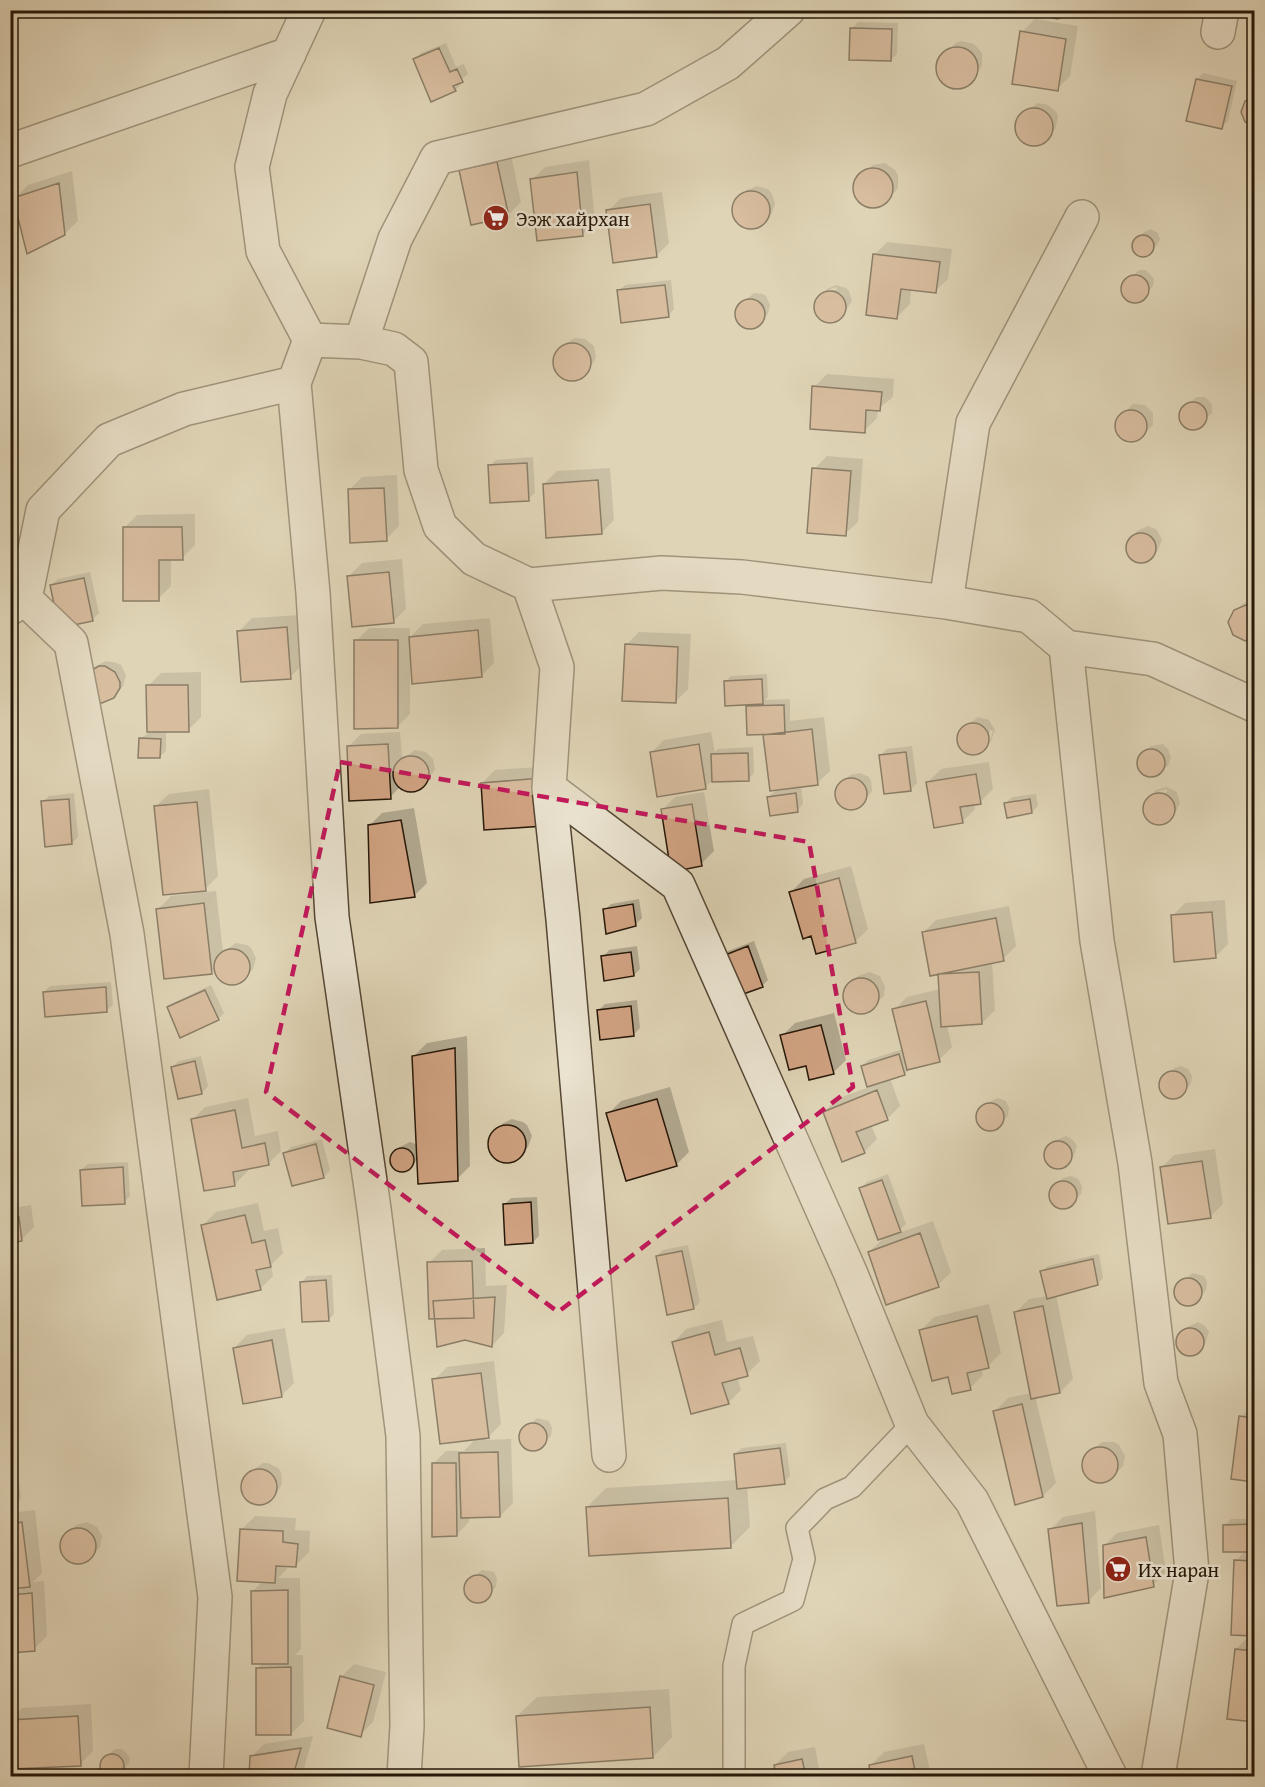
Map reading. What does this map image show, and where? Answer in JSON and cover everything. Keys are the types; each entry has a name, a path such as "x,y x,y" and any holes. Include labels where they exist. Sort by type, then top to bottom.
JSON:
{"street":[{"path":"309,10 270,94 252,167 263,251 310,340 294,383 313,593 332,917 374,1209 403,1436 407,1726 404,1776"},
{"path":"361,342 394,239 437,158 646,109 728,63 788,10"},
{"path":"10,152 289,54"},
{"path":"946,602 973,423 1082,217"},
{"path":"310,340 361,342 394,348 411,362 421,470 440,526 474,559 529,585 662,573 742,577 946,602 1029,616 1066,647 1153,659 1254,705"},
{"path":"206,1776 215,1597 127,934 71,643 18,604 43,510 109,440 184,409 294,383"},
{"path":"529,585 557,668 549,788 563,920 609,1455"},
{"path":"1066,647 1097,941 1135,1163 1161,1383 1180,1434 1192,1572 1158,1776"},
{"path":"549,788 678,885 850,1272 912,1424 972,1501 1110,1776"}],"lane":[{"path":"734,1776 734,1666 743,1623 793,1600 804,1559 797,1528 825,1499 852,1487 912,1424"}],"highlighted area":[{"path":"340,762 809,842 853,1087 558,1312 266,1092"}],"building":[{"path":"191,10 216,10 203,15"},
{"path":"894,10 934,10 934,12 894,12"},
{"path":"1040,10 1072,10 1057,19 1045,15"},
{"path":"850,28 892,29 891,61 849,60"},
{"path":"1020,31 1066,39 1058,91 1012,84"},
{"path":"957,47 972,53 978,68 972,83 957,89 942,83 936,68 942,53"},
{"path":"439,48 450,72 457,69 463,82 453,86 456,91 431,102 413,59"},
{"path":"1196,79 1232,86 1222,129 1186,121"},
{"path":"1254,97 1254,125 1245,122 1241,112 1245,101"},
{"path":"1034,108 1047,114 1053,127 1047,140 1034,146 1021,140 1015,127 1021,114"},
{"path":"497,162 509,217 471,225 459,170"},
{"path":"873,168 887,174 893,188 887,202 873,208 859,202 853,188 859,174"},
{"path":"577,172 583,236 537,241 530,179"},
{"path":"59,183 65,235 27,254 13,198"},
{"path":"751,191 764,197 770,210 764,223 751,229 738,223 732,210 738,197"},
{"path":"650,204 657,257 613,263 606,210"},
{"path":"1143,235 1151,238 1154,246 1151,254 1143,257 1135,254 1132,246 1135,238"},
{"path":"873,254 940,262 936,293 901,289 897,319 866,315"},
{"path":"1135,275 1145,279 1149,289 1145,299 1135,303 1125,299 1121,289 1125,279"},
{"path":"665,285 669,317 621,323 617,290"},
{"path":"830,291 841,296 846,307 841,318 830,323 819,318 814,307 819,296"},
{"path":"750,299 761,303 765,314 761,325 750,329 739,325 735,314 739,303"},
{"path":"572,343 585,349 591,362 585,375 572,381 559,375 553,362 559,349"},
{"path":"812,386 882,392 880,411 866,410 865,433 810,429"},
{"path":"1193,402 1203,406 1207,416 1203,426 1193,430 1183,426 1179,416 1183,406"},
{"path":"1131,410 1143,414 1147,426 1143,438 1131,442 1119,438 1115,426 1119,414"},
{"path":"527,463 529,501 490,503 488,465"},
{"path":"812,468 851,471 846,536 807,533"},
{"path":"598,480 602,534 546,538 543,484"},
{"path":"384,488 387,541 350,543 348,489"},
{"path":"123,527 182,527 183,560 159,560 159,601 123,601"},
{"path":"1141,533 1152,537 1156,548 1152,559 1141,563 1130,559 1126,548 1130,537"},
{"path":"389,572 394,623 352,627 347,576"},
{"path":"84,578 93,621 59,628 50,585"},
{"path":"1246,605 1254,608 1254,637 1245,641 1233,635 1228,622 1234,610"},
{"path":"287,627 291,679 241,682 237,631"},
{"path":"478,630 482,677 412,684 409,637"},
{"path":"354,640 398,640 398,728 354,729"},
{"path":"625,644 678,647 676,703 622,701"},
{"path":"99,666 105,666 115,672 120,682 120,688 114,698 102,703 96,702 88,672"},
{"path":"762,679 763,704 725,706 724,681"},
{"path":"146,685 188,685 189,732 147,732"},
{"path":"784,705 785,734 747,735 746,706"},
{"path":"973,723 984,728 989,739 984,750 973,755 962,750 957,739 962,728"},
{"path":"812,729 818,785 770,791 763,735"},
{"path":"139,738 161,739 160,758 138,758"},
{"path":"388,744 391,799 349,801 347,746"},
{"path":"699,744 706,789 657,797 650,752"},
{"path":"1151,749 1161,753 1165,763 1161,773 1151,777 1141,773 1137,763 1141,753"},
{"path":"906,752 911,791 884,794 879,755"},
{"path":"748,753 749,781 712,782 711,754"},
{"path":"411,756 424,761 429,774 424,787 411,792 398,787 393,774 398,761"},
{"path":"976,774 981,804 960,807 963,823 934,828 926,782"},
{"path":"542,778 544,826 484,830 481,783"},
{"path":"851,778 862,783 867,794 862,805 851,810 840,805 835,794 840,783"},
{"path":"796,793 798,812 770,816 767,797"},
{"path":"1159,793 1170,798 1175,809 1170,820 1159,825 1148,820 1143,809 1148,798"},
{"path":"69,799 72,844 45,847 41,801"},
{"path":"1030,799 1032,813 1007,818 1004,803"},
{"path":"197,802 206,891 163,895 154,806"},
{"path":"692,804 702,866 671,872 661,809"},
{"path":"401,820 415,897 370,903 368,825"},
{"path":"839,878 856,943 816,954 811,936 803,939 789,892"},
{"path":"204,903 212,974 164,979 156,909"},
{"path":"633,904 636,926 606,934 603,909"},
{"path":"1212,912 1216,958 1174,962 1171,915"},
{"path":"996,918 1004,961 930,976 922,932"},
{"path":"748,946 763,987 735,997 720,957"},
{"path":"232,949 245,954 250,967 245,980 232,985 219,980 214,967 219,954"},
{"path":"631,952 634,976 604,981 601,956"},
{"path":"979,972 982,1024 941,1027 938,974"},
{"path":"861,978 874,983 879,996 874,1009 861,1014 848,1009 843,996 848,983"},
{"path":"106,987 107,1012 45,1017 43,992"},
{"path":"205,990 219,1020 180,1038 167,1007"},
{"path":"926,1001 940,1062 907,1070 892,1009"},
{"path":"631,1006 634,1036 600,1040 597,1010"},
{"path":"821,1025 834,1074 809,1080 806,1066 789,1070 780,1035"},
{"path":"455,1048 458,1181 418,1184 412,1056"},
{"path":"899,1054 905,1075 867,1087 861,1066"},
{"path":"195,1061 202,1094 178,1099 171,1067"},
{"path":"1173,1071 1183,1075 1187,1085 1183,1095 1173,1099 1163,1095 1159,1085 1163,1075"},
{"path":"877,1090 888,1120 856,1132 865,1153 842,1162 823,1112"},
{"path":"657,1099 677,1166 626,1181 606,1113"},
{"path":"990,1103 1000,1107 1004,1117 1000,1127 990,1131 980,1127 976,1117 980,1107"},
{"path":"235,1110 242,1148 265,1143 269,1165 233,1172 235,1186 204,1191 191,1119"},
{"path":"507,1125 520,1131 526,1144 520,1157 507,1163 494,1157 488,1144 494,1131"},
{"path":"1058,1141 1068,1145 1072,1155 1068,1165 1058,1169 1048,1165 1044,1155 1048,1145"},
{"path":"316,1144 324,1178 292,1186 283,1153"},
{"path":"397,1148 407,1148 414,1155 414,1165 407,1172 397,1172 390,1165 390,1155"},
{"path":"1202,1161 1211,1218 1168,1224 1160,1167"},
{"path":"123,1167 125,1204 82,1206 80,1170"},
{"path":"882,1180 901,1232 878,1240 859,1188"},
{"path":"1063,1181 1073,1185 1077,1195 1073,1205 1063,1209 1053,1205 1049,1195 1053,1185"},
{"path":"531,1202 533,1243 505,1245 503,1204"},
{"path":"245,1215 252,1243 265,1240 271,1267 256,1270 261,1290 217,1300 201,1225"},
{"path":"19,1217 22,1241 10,1243 10,1218"},
{"path":"920,1233 939,1287 886,1305 868,1252"},
{"path":"682,1251 694,1309 667,1315 656,1256"},
{"path":"1093,1259 1098,1285 1047,1299 1040,1271"},
{"path":"472,1261 474,1318 429,1319 427,1262"},
{"path":"1188,1278 1198,1282 1202,1292 1198,1302 1188,1306 1178,1302 1174,1292 1178,1282"},
{"path":"326,1280 329,1321 302,1322 300,1282"},
{"path":"495,1297 492,1347 465,1340 437,1347 433,1301"},
{"path":"1043,1306 1060,1393 1031,1399 1014,1312"},
{"path":"977,1316 989,1368 967,1373 971,1390 952,1394 948,1377 932,1381 919,1330"},
{"path":"1190,1328 1200,1332 1204,1342 1200,1352 1190,1356 1180,1352 1176,1342 1180,1332"},
{"path":"709,1332 715,1355 740,1348 748,1376 722,1383 729,1404 691,1414 672,1342"},
{"path":"272,1340 282,1397 243,1404 233,1348"},
{"path":"481,1373 489,1438 440,1444 432,1379"},
{"path":"1022,1404 1043,1497 1015,1505 993,1411"},
{"path":"1239,1416 1254,1418 1254,1482 1231,1479"},
{"path":"533,1423 543,1427 547,1437 543,1447 533,1451 523,1447 519,1437 523,1427"},
{"path":"1100,1447 1113,1452 1118,1465 1113,1478 1100,1483 1087,1478 1082,1465 1087,1452"},
{"path":"780,1448 785,1484 737,1489 734,1454"},
{"path":"498,1452 500,1517 461,1518 459,1453"},
{"path":"432,1463 456,1463 457,1536 432,1537"},
{"path":"259,1469 272,1474 277,1487 272,1500 259,1505 246,1500 241,1487 246,1474"},
{"path":"10,1470 15,1506 10,1506"},
{"path":"728,1498 731,1548 589,1556 586,1507"},
{"path":"22,1522 30,1587 10,1589 10,1524"},
{"path":"1082,1523 1089,1603 1057,1606 1048,1529"},
{"path":"1254,1524 1254,1552 1223,1552 1223,1525"},
{"path":"78,1528 91,1533 96,1546 91,1559 78,1564 65,1559 60,1546 65,1533"},
{"path":"240,1529 283,1531 283,1542 298,1544 296,1567 276,1566 275,1583 237,1581"},
{"path":"1146,1537 1154,1587 1104,1598 1103,1545"},
{"path":"1234,1560 1254,1561 1254,1636 1231,1635"},
{"path":"478,1575 488,1579 492,1589 488,1599 478,1603 468,1599 464,1589 468,1579"},
{"path":"288,1590 288,1664 252,1664 251,1591"},
{"path":"32,1593 35,1651 10,1653 10,1595"},
{"path":"1235,1649 1254,1651 1254,1722 1227,1719"},
{"path":"291,1667 291,1735 256,1735 256,1668"},
{"path":"340,1676 374,1685 361,1737 327,1728"},
{"path":"650,1707 653,1758 519,1767 516,1716"},
{"path":"78,1716 81,1766 10,1769 10,1720"},
{"path":"301,1748 293,1776 249,1776 250,1756"},
{"path":"112,1754 121,1757 124,1766 121,1775 112,1778 103,1775 100,1766 103,1757"},
{"path":"912,1756 916,1776 871,1776 869,1765"},
{"path":"802,1759 806,1776 776,1776 774,1765"}],"place":[{"name":"Ээж хайрхан","path":"496,218"},
{"name":"Их наран","path":"1118,1569"}]}
